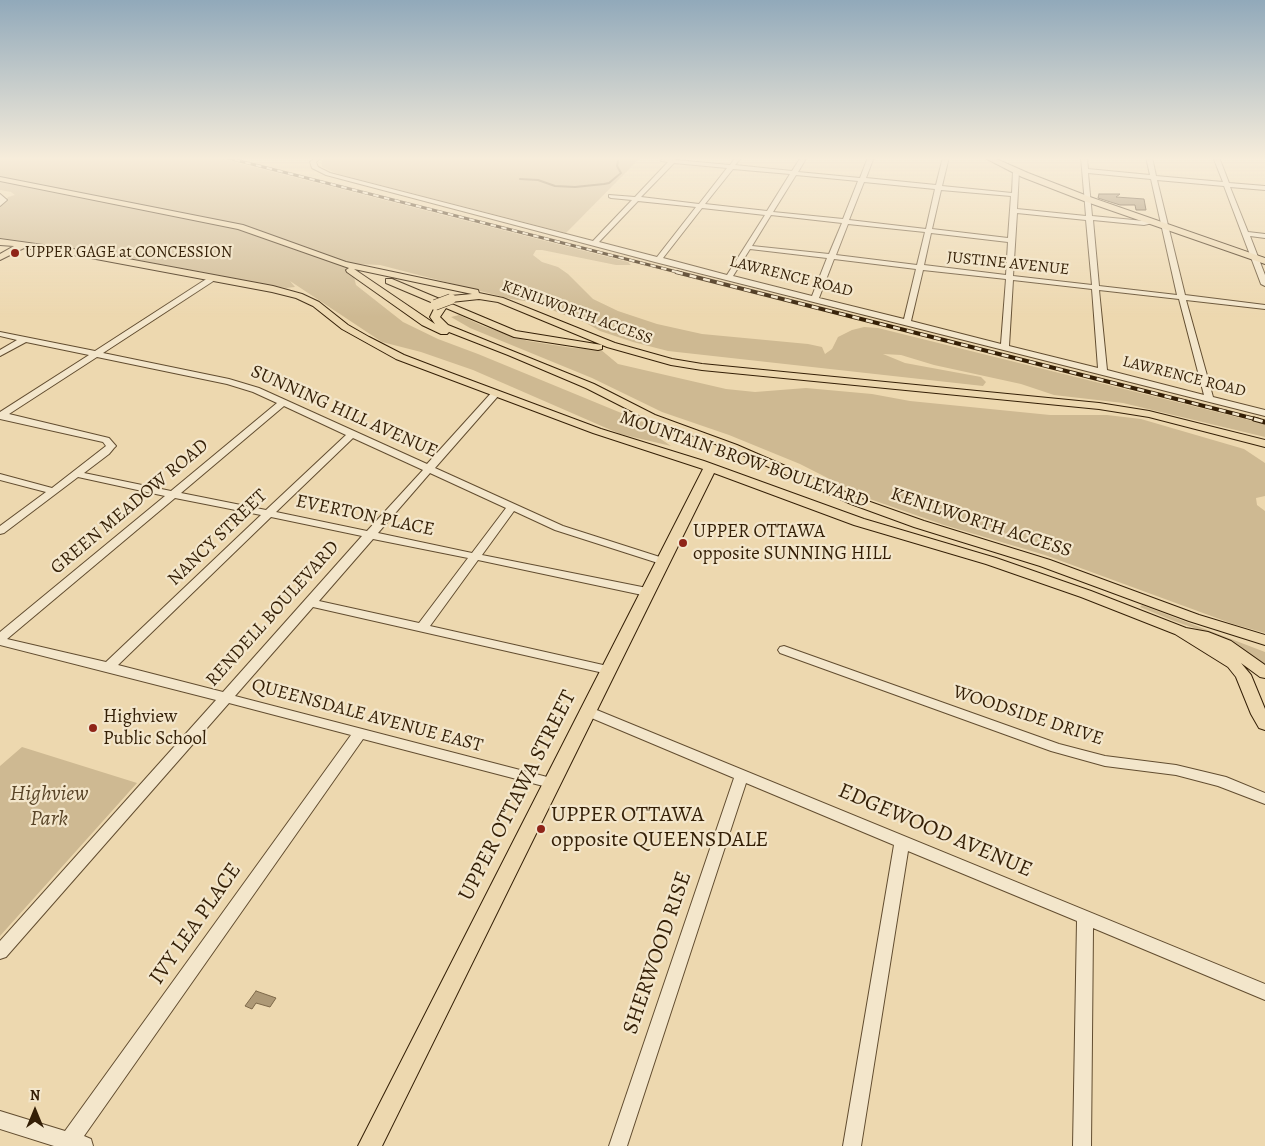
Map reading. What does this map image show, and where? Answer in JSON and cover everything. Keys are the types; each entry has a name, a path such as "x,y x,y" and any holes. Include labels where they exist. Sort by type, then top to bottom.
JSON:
{"main road":[{"path":"157,210 240,227 401,286 514,334 587,344 611,351"},
{"path":"1120,210 1265,261"},
{"path":"0,242 87,254 288,292 308,299"},
{"path":"0,257 23,245"},
{"path":"346,266 463,289 500,300"},
{"path":"346,266 425,323 447,334"},
{"path":"364,270 412,287 512,330 526,332 538,325"},
{"name":"KENILWORTH ACCESS","path":"1265,444 1149,414 1099,406 702,367 649,357 610,345 500,300 479,296 439,306 428,312 426,320 430,325 447,334 504,355 525,360 590,386 651,416 733,447 855,501 919,524 1045,563 1194,618 1265,640"},
{"name":"MOUNTAIN BROW BOULEVARD","path":"308,299 323,308 345,327 400,357 597,432 710,468 860,522 1035,576 1180,631 1233,663 1243,675 1265,724"},
{"name":"KENILWORTH ACCESS","path":"453,301 477,300 491,302 538,325 611,351 670,367 793,381 894,387"},
{"name":"KENILWORTH ACCESS","path":"439,306 435,314 436,320 439,323 512,352 525,360"},
{"name":"UPPER OTTAWA STREET","path":"370,1146 710,468"},
{"name":"MOUNTAIN BROW BOULEVARD","path":"1180,631 1203,634 1226,644 1265,673"}],"street":[{"name":"LAWRENCE ROAD","path":"469,210 1265,413"},
{"path":"594,243 625,210"},
{"path":"658,260 697,210"},
{"path":"745,210 1012,240"},
{"path":"815,299 850,210"},
{"path":"907,322 933,210"},
{"path":"1088,210 1103,372"},
{"path":"1162,210 1182,298 1209,398"},
{"path":"1237,210 1265,284"},
{"path":"1005,346 1014,211 1144,223 1154,222"},
{"path":"729,278 769,213"},
{"path":"1246,234 1265,236"},
{"name":"JUSTINE AVENUE","path":"748,247 1265,307"},
{"path":"0,415 214,278"},
{"name":"SUNNING HILL AVENUE","path":"0,334 229,382 256,390 559,528 662,561"},
{"path":"0,354 25,339"},
{"name":"RENDELL BOULEVARD","path":"0,952 496,393"},
{"name":"GREEN MEADOW ROAD","path":"0,640 282,403"},
{"path":"0,415 106,440 111,446 106,452 0,531"},
{"name":"NANCY STREET","path":"109,667 352,434"},
{"name":"EVERTON PLACE","path":"76,474 647,592"},
{"path":"0,477 53,492"},
{"path":"422,628 512,507"},
{"path":"309,602 608,670"},
{"name":"QUEENSDALE AVENUE EAST","path":"0,640 551,783"},
{"name":"WOODSIDE DRIVE","path":"784,650 1056,748 1105,761 1176,770 1221,781 1265,799"},
{"name":"EDGEWOOD AVENUE","path":"587,711 1265,992"},
{"name":"IVY LEA PLACE","path":"77,1144 360,733"},
{"name":"SHERWOOD RISE","path":"618,1146 742,775"},
{"path":"852,1146 902,842"},
{"path":"1082,1146 1086,918"},
{"path":"0,1120 77,1144"}],"green space":[{"path":"0,210 425,210 628,262 631,265 616,265 542,250 536,250 533,255 542,262 558,267 568,274 593,299 618,311 657,324 702,334 808,344 822,347 825,354 832,349 838,337 852,330 864,327 878,328 1265,424 1265,437 1123,403 1054,395 1021,384 934,365 901,355 883,354 905,363 981,377 986,382 983,386 668,351 600,331 586,323 531,302 511,299 380,265 357,264 345,270 354,277 356,285 403,322 438,339 648,424 646,429 671,446 620,434 473,370 421,352 382,342 290,281 295,287 286,288 68,247 0,238"},
{"path":"479,210 588,210 566,233"},
{"path":"459,315 483,326 528,341 573,348 600,349 618,364 726,389 755,392 806,388 1050,415 1107,415 1141,419 1244,449 1265,463 1265,496 1256,498 1257,505 1265,511 1265,633 1233,624 1045,555 944,525 867,498 800,464 729,435 662,412 592,378 470,328 451,317"},
{"path":"1142,605 1265,652 1265,666 1226,639 1140,607"},
{"name":"Highview Park","path":"22,747 137,783 0,936 0,766"}],"shaded area":[{"path":"256,991 276,998 270,1007 256,1003 252,1009 245,1006"}],"railway":[{"path":"435,210 681,273"},
{"path":"676,272 1259,420"},
{"path":"1254,419 1265,422"}],"place":[{"name":"UPPER GAGE at CONCESSION","path":"15,253"},
{"name":"UPPER OTTAWA opposite SUNNING HILL","path":"683,543"},
{"name":"Highview Public School","path":"93,728"},
{"name":"UPPER OTTAWA opposite QUEENSDALE","path":"541,829"}]}
